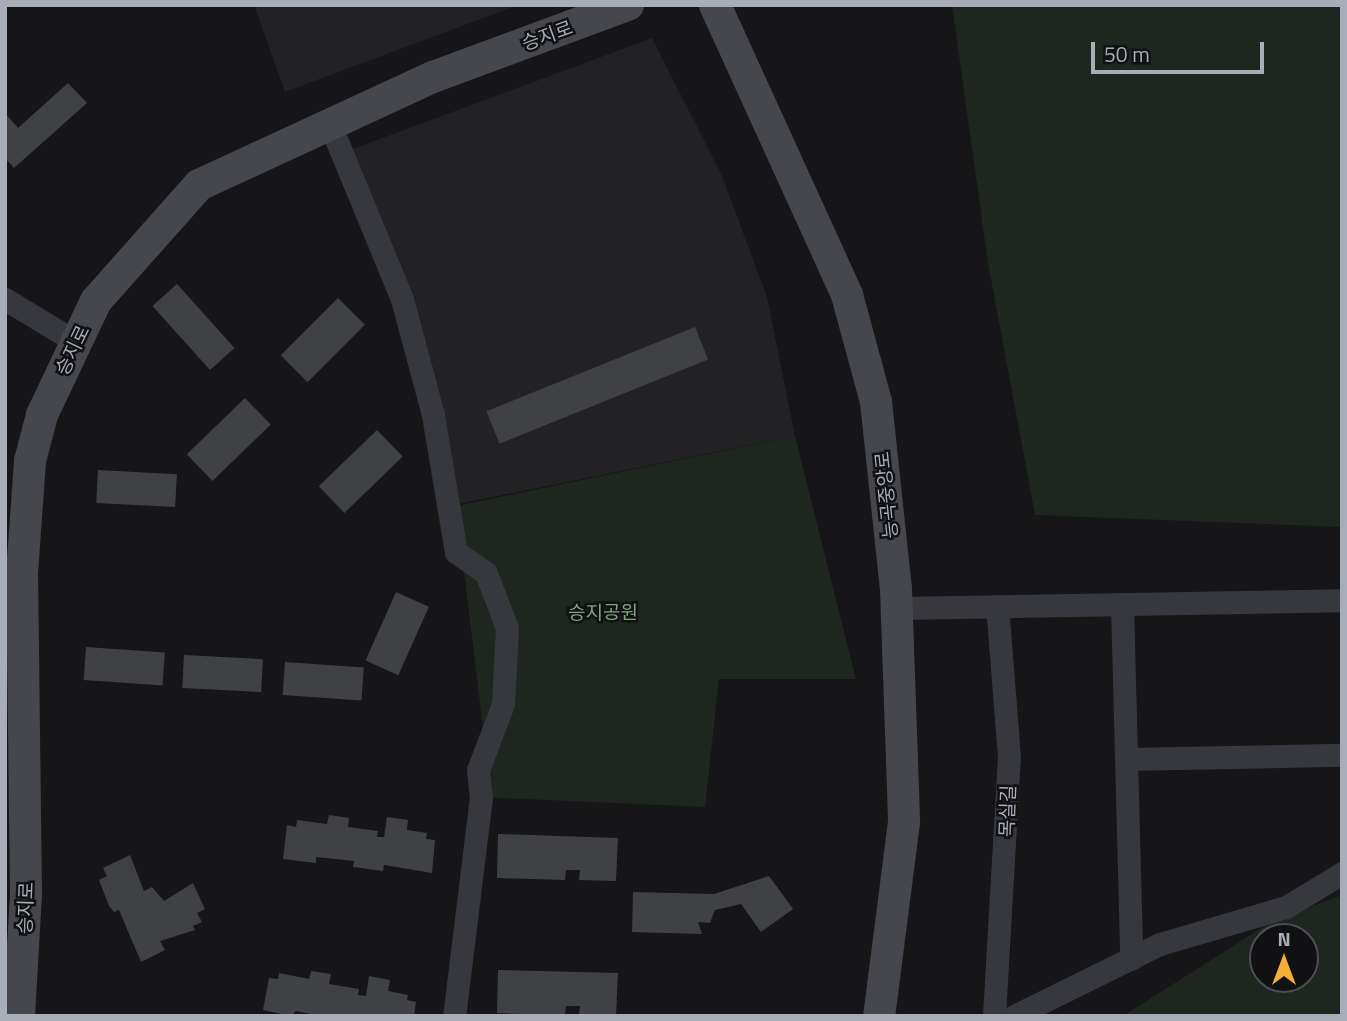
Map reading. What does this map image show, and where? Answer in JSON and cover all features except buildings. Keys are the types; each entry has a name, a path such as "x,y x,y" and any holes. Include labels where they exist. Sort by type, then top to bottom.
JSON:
{"street":[{"name":"승지로","path":"19,1016 26,896 15,800 22,573 30,461 42,415 96,301 199,185 329,122 433,77 628,5"},
{"name":"능곡중앙로","path":"715,5 847,295 876,402 896,608 904,822 879,1016"},
{"path":"329,122 402,299 433,415 456,552 486,573 507,628 503,705 478,770 481,797 454,1016"},
{"path":"5,299 76,342"},
{"path":"896,608 1342,600"},
{"path":"1122,604 1131,959"},
{"name":"목실길","path":"994,1016 1009,757 997,606"},
{"path":"1126,759 1342,755"},
{"path":"1014,1016 1160,944 1286,907 1342,873"}],"shaded area":[{"path":"254,5 518,5 285,92"},
{"path":"652,38 722,176 767,297 795,436 448,506 433,415 342,153"}],"green space":[{"path":"952,5 1342,5 1342,527 1035,515 988,263"},
{"name":"승지공원","path":"795,436 856,679 719,679 705,807 481,797 488,769 456,506"},
{"path":"1342,895 1342,1016 1123,1016 1249,936 1249,993 1319,993 1319,923 1269,923"}]}
